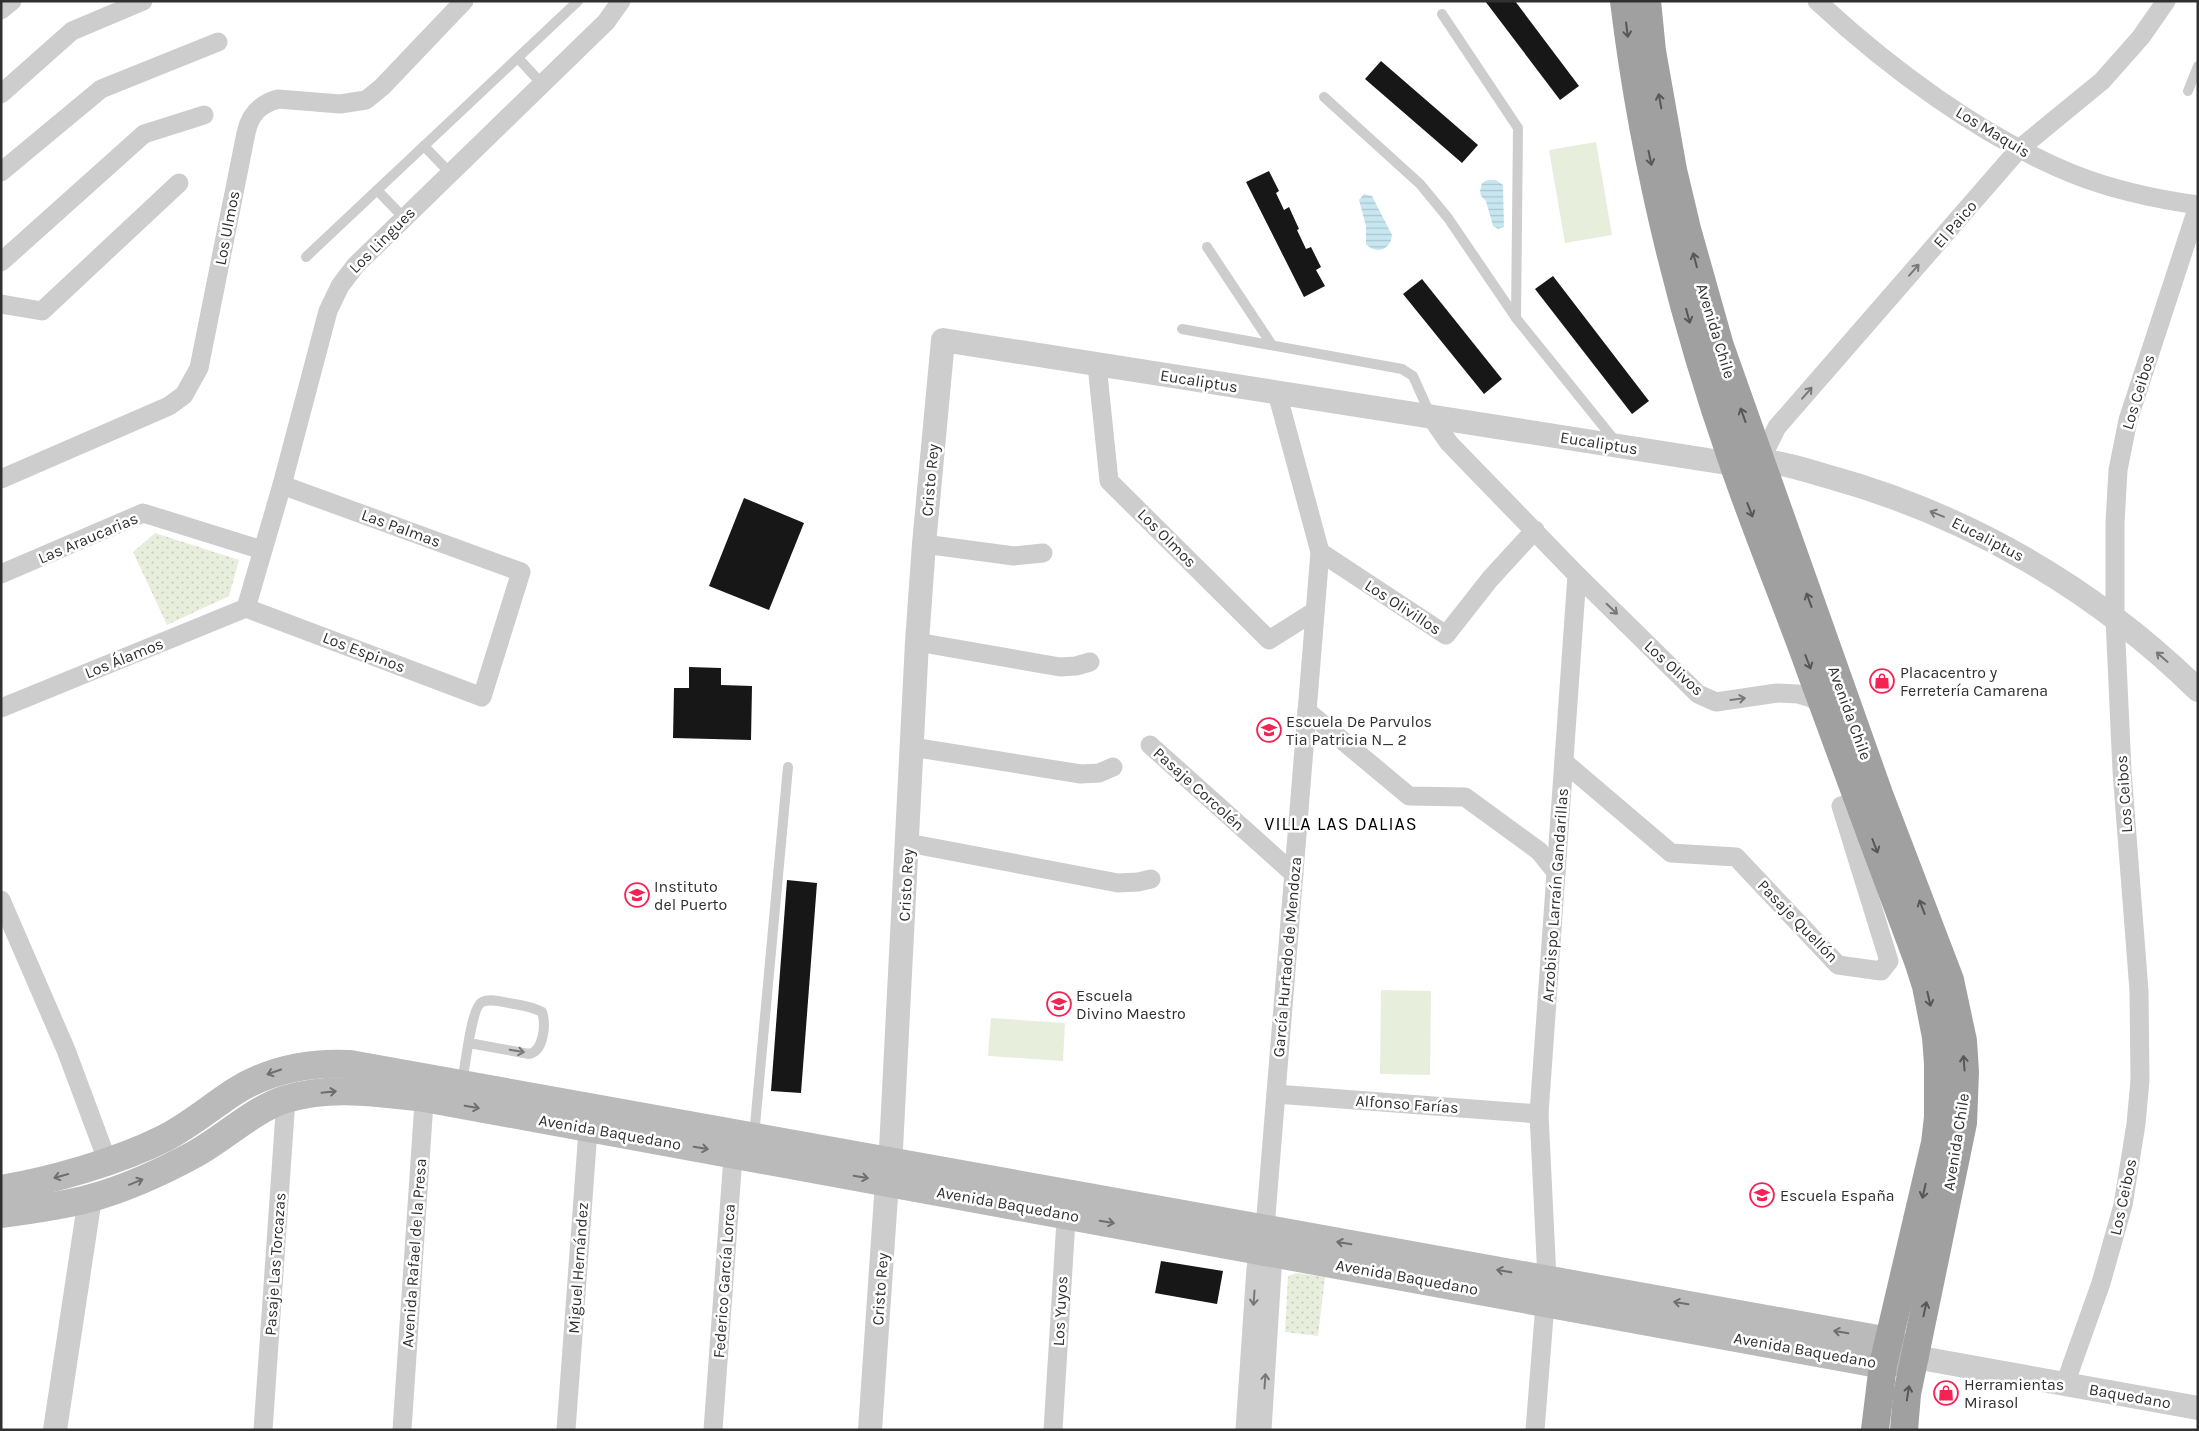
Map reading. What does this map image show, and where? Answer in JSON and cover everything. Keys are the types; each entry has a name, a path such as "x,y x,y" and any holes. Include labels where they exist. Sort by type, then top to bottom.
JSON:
{"highway":[{"name":"Avenida Chile","path":"1624,1 1631,58 1662,215 1697,350 1746,462 1879,794 1950,980 1958,1010 1965,1072 1963,1123 1907,1394 1904,1430"},
{"name":"Avenida Chile","path":"1647,1 1652,51 1662,111 1687,229 1720,346 1746,462 1823,705 1923,978 1932,1012 1938,1064 1938,1108 1935,1144 1886,1353 1876,1430"}],"main road":[{"name":"Avenida Baquedano","path":"1,1189 41,1181 164,1139 201,1117 250,1083 285,1069 321,1063 350,1064 425,1087 589,1117 740,1140 1265,1244 1546,1290 1915,1357"},
{"name":"Avenida Baquedano","path":"1,1214 90,1198 122,1188 208,1147 257,1112 286,1099 308,1094 462,1083 589,1117"}],"street":[{"path":"1,10 12,1"},
{"path":"1,94 72,32 143,1"},
{"name":"Los Ulmos","path":"1,479 169,406 184,395 199,368 246,132 253,114 260,107 278,99 340,104 366,100 382,87 464,1"},
{"name":"Los Lingues","path":"246,608 333,298 355,266 606,22 621,1"},
{"name":"Los Maquis","path":"1817,1 1872,48 1919,84 1969,118 2020,149 2075,175 2104,185 2143,195 2198,205"},
{"name":"El Paico","path":"1746,462 2020,149 2102,81 2141,37 2166,1"},
{"path":"1,172 101,89 218,42"},
{"path":"1,262 144,134 204,115"},
{"path":"1,304 42,311 179,183"},
{"name":"Los Ceibos","path":"2065,1384 2101,1284 2123,1204 2136,1124 2140,1080 2140,991 2122,771 2115,619 2116,495 2122,445 2128,420 2198,205"},
{"name":"Eucaliptus","path":"943,340 1619,446 1807,471 1854,484 1945,517 2032,562 2115,619 2198,690"},
{"name":"Cristo Rey","path":"870,1430 889,1171 908,843 917,642 943,340"},
{"name":"Los Olmos","path":"1097,365 1109,481 1269,640 1315,611"},
{"name":"García Hurtado de Mendoza","path":"1245,1430 1265,1244 1320,552 1277,393"},
{"path":"1431,417 1449,443 1577,575"},
{"name":"Las Palmas","path":"282,485 521,572 482,697"},
{"name":"Las Araucarias","path":"1,574 143,514 262,550"},
{"name":"Los Olivillos","path":"1320,552 1446,635 1490,579 1535,530"},
{"path":"924,544 1014,556 1043,553"},
{"name":"Los Olivos","path":"1577,575 1698,694 1716,702 1777,693 1798,694 1811,698 1823,705"},
{"name":"Arzobispo Larraín Gandarillas","path":"1535,1430 1546,1290 1539,1114 1577,575"},
{"name":"Los Espinos","path":"246,608 482,697"},
{"name":"Los Álamos","path":"1,708 246,608"},
{"path":"917,642 1060,667 1076,666 1090,662"},
{"path":"1307,711 1409,796 1465,797 1539,852 1556,872"},
{"name":"Pasaje Corcolén","path":"1150,745 1294,874"},
{"path":"912,747 1081,774 1098,773 1113,767"},
{"name":"Pasaje Quellón","path":"1564,762 1671,853 1736,857 1838,965 1881,971 1889,961 1841,806 1858,800"},
{"path":"908,843 1118,883 1138,882 1151,878"},
{"path":"1,900 66,1050 107,1160"},
{"name":"Avenida Rafael de la Presa","path":"402,1430 425,1087"},
{"name":"Alfonso Farías","path":"1276,1094 1539,1114"},
{"name":"Pasaje Las Torcazas","path":"264,1430 286,1099"},
{"name":"Miguel Hernández","path":"566,1430 589,1117"},
{"name":"Federico García Lorca","path":"713,1430 740,1140"},
{"path":"54,1430 90,1198"},
{"name":"Los Yuyos","path":"1053,1430 1067,1204"},
{"name":"García Hurtado de Mendoza","path":"1262,1430 1265,1244"},
{"name":"Baquedano","path":"1915,1357 2198,1408"}],"lane":[{"path":"306,257 578,1"},
{"path":"1442,14 1518,128 1516,318"},
{"path":"518,58 542,84"},
{"path":"2188,91 2198,66"},
{"path":"1324,97 1420,184 1448,218 1516,318 1619,446"},
{"path":"424,146 450,173"},
{"path":"377,190 404,218"},
{"path":"1207,247 1272,345"},
{"path":"1182,329 1402,368 1413,376 1431,417"},
{"path":"740,1140 788,767"},
{"path":"462,1083 469,1043 476,1008 482,1002 490,1000 534,1007 542,1012 544,1019 540,1047 535,1052 529,1054 469,1043"}],"green space":[{"path":"1596,142 1612,235 1565,243 1549,150"},
{"path":"155,533 239,560 229,596 167,625 133,552"},
{"path":"1381,990 1431,991 1430,1075 1380,1074"},
{"path":"991,1018 1065,1023 1063,1061 988,1056"},
{"path":"1297,1273 1325,1277 1318,1336 1285,1332 1288,1276"}],"water":[{"path":"1487,180 1496,180 1503,185 1504,227 1498,229 1493,226 1486,201 1481,196 1482,183"},
{"path":"1364,194 1372,196 1392,235 1389,244 1382,249 1374,249 1366,244 1366,226 1359,200"}],"building":[{"path":"1485,1 1515,1 1579,86 1560,100"},
{"path":"1381,61 1478,145 1462,163 1365,79"},
{"path":"1269,171 1279,191 1276,193 1284,210 1289,207 1306,249 1311,247 1321,267 1316,270 1325,286 1304,297 1246,182"},
{"path":"1553,276 1649,401 1632,414 1535,289"},
{"path":"1422,279 1502,379 1484,394 1403,294"},
{"path":"744,498 804,523 769,610 709,586"},
{"path":"689,667 721,668 721,685 752,686 751,740 673,738 674,688 689,688"},
{"path":"787,880 817,883 801,1093 771,1091"},
{"path":"1161,1261 1223,1271 1217,1304 1155,1293"}],"place":[{"name":"Placacentro y Ferretería Camarena","path":"1882,681"},
{"name":"Escuela De Parvulos Tia Patricia N_ 2","path":"1269,730"},
{"name":"Instituto del Puerto","path":"637,895"},
{"name":"Escuela Divino Maestro","path":"1059,1004"},
{"name":"Escuela España","path":"1762,1195"},
{"name":"Herramientas Mirasol","path":"1946,1393"}],"district":[{"name":"VILLA LAS DALIAS","path":"1341,824"}]}
